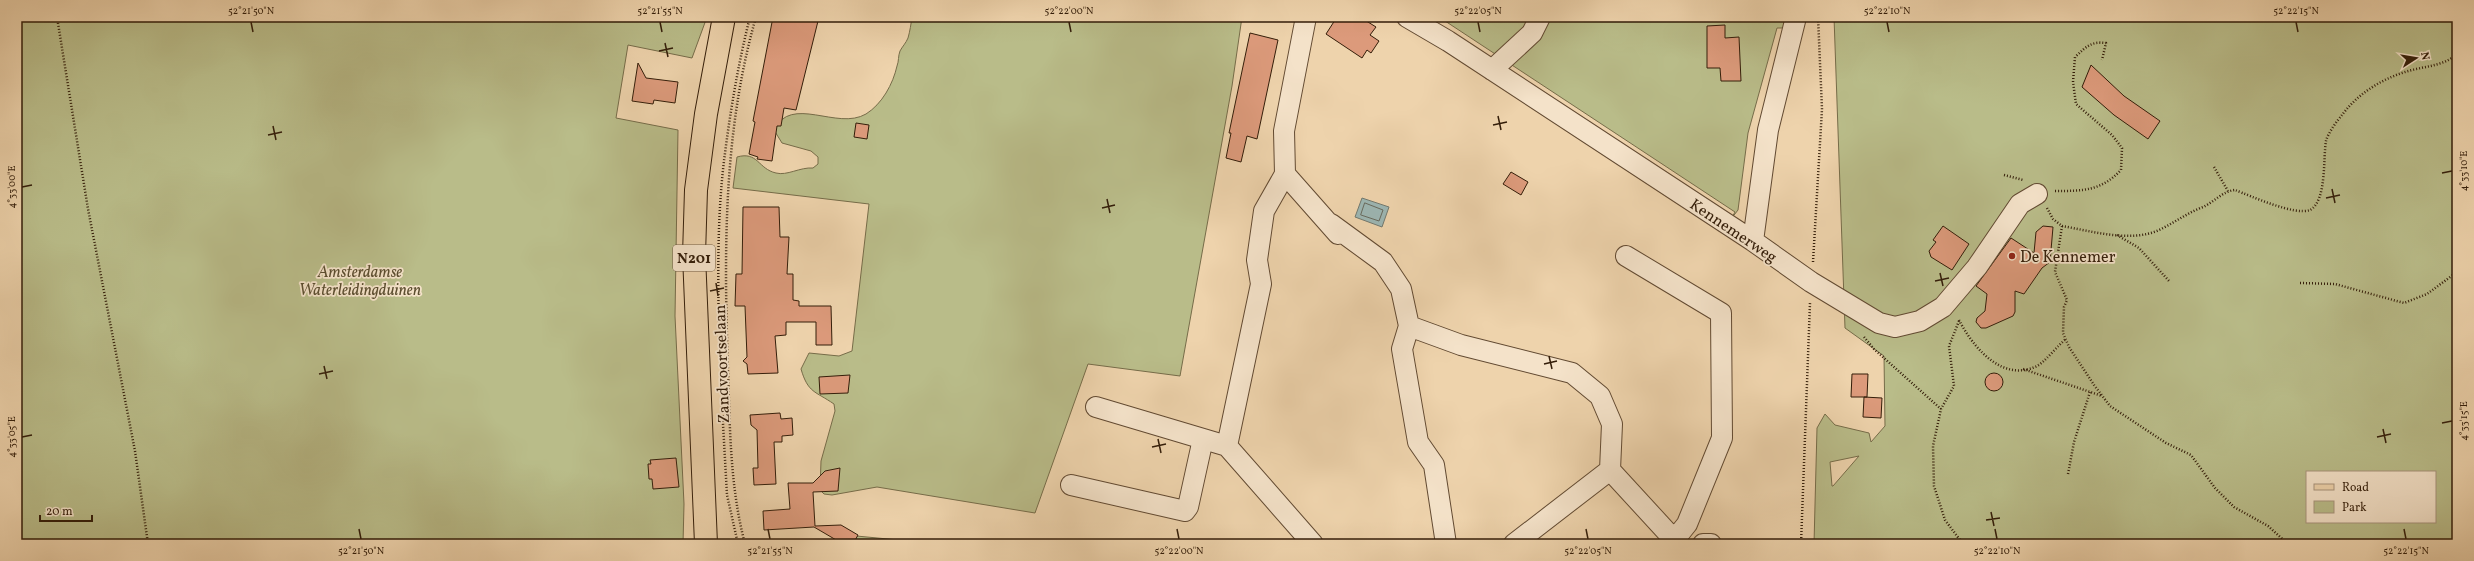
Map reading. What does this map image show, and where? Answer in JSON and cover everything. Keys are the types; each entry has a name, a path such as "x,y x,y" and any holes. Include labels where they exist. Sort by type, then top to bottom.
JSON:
{"main road":[{"name":"Zandvoortselaan","path":"706,544 703,501 694,256 696,190 706,114 724,17"},
{"name":"Zandvoortselaan","path":"703,501 711,544"}],"street":[{"path":"1227,446 1261,284 1257,260 1264,212 1285,174 1284,131 1306,17"},
{"name":"Kennemerweg","path":"1407,17 1492,70 1753,241 1811,282 1880,323 1895,327 1920,321 1943,307 1977,267 2020,204 2038,194"},
{"path":"1492,70 1532,33 1540,17"},
{"path":"1753,241 1768,130 1796,17"},
{"path":"1285,174 1331,224 1347,248 1366,263 1383,262 1401,288 1409,326 1402,348 1404,364 1418,442 1434,465 1446,544"},
{"path":"1409,326 1461,345 1572,373 1600,396 1612,424 1610,470 1676,542 1687,524 1722,438 1721,313 1626,256"},
{"path":"1096,407 1227,446 1313,544"},
{"path":"1071,485 1184,512 1188,507 1203,439"},
{"path":"1514,544 1610,470"},
{"path":"1703,544 1711,544"}],"path":[{"path":"56,17 88,209 135,451 148,544"},
{"name":"Zandvoortselaan","path":"719,338 718,258 724,162 742,51 750,17"},
{"path":"744,544 734,495 724,266 726,195 734,134 750,38 756,17"},
{"path":"2102,60 2106,43 2096,42 2088,44 2075,57 2073,82 2076,104 2115,139 2122,148 2121,170 2110,182 2090,190 2048,191 2038,194 2053,219 2062,226 2129,236 2158,230 2185,214 2215,202 2228,191 2235,190 2298,212 2311,209 2317,202 2323,182 2326,140 2341,115 2354,101 2390,76 2448,62 2457,54"},
{"path":"2214,167 2228,191"},
{"path":"2062,226 2055,272 2067,300 2064,307 2064,327 2066,339 2102,396 2110,406 2166,443 2191,455 2215,488 2234,507 2268,526 2288,544"},
{"path":"2115,234 2139,248 2169,281"},
{"path":"2300,284 2335,284 2404,303 2427,294 2457,272"},
{"path":"1949,300 1969,339 1990,361 2014,371 2037,366 2066,339"},
{"path":"1959,321 1949,346 1954,386 1940,409 1933,446 1934,486 1945,520 1963,544"},
{"path":"1862,334 1880,355 1940,409"},
{"path":"2022,369 2102,396"},
{"name":"Zandvoortselaan","path":"721,385 728,495 738,544"},
{"path":"2068,474 2074,442 2090,392"}],"green space":[{"name":"Amsterdamse Waterleidingduinen","path":"17,17 707,17 692,58 628,45 616,118 678,130 675,316 684,504 683,544 17,544"},
{"path":"912,17 1242,17 1232,86 1180,376 1088,364 1035,513 877,487 832,495 824,494 820,490 821,461 835,411 834,404 813,391 806,383 801,369 809,353 839,356 852,351 869,204 733,188 737,157 749,156 754,158 770,171 780,174 813,168 818,164 818,157 811,151 782,143 774,130 782,120 791,115 816,115 842,119 854,118 866,114 872,110 882,99 893,80 900,51 908,38"},
{"path":"1439,17 1791,17 1790,28 1777,28 1748,133 1738,210 1731,219 1735,212"},
{"path":"1834,17 2457,17 2457,544 1814,544 1817,428 1825,414 1835,425 1869,433 1871,442 1885,426 1884,356 1845,328","holes":["1859,456 1833,486 1830,462"]},
{"path":"846,535 940,544 853,544"}],"water":[{"path":"1362,198 1389,207 1382,227 1355,217"}],"building":[{"path":"773,17 819,17 796,110 784,108 781,126 777,126 772,161 757,159 758,157 749,154 755,122 753,121"},
{"path":"1337,17 1360,17 1376,27 1370,35 1379,41 1371,53 1367,50 1362,58 1326,34"},
{"path":"1725,25 1725,38 1739,37 1741,81 1721,81 1720,68 1707,68 1707,26"},
{"path":"1250,33 1278,40 1257,139 1247,136 1241,162 1226,158 1231,133 1229,133"},
{"path":"638,63 646,78 678,82 675,103 654,100 653,104 632,101"},
{"path":"2091,65 2124,96 2160,121 2148,139 2114,115 2082,87"},
{"path":"856,123 869,125 867,139 854,137"},
{"path":"1511,172 1528,182 1521,195 1503,184"},
{"path":"743,207 779,207 780,237 789,237 787,274 793,274 793,300 799,301 799,306 831,306 832,345 816,345 816,322 786,322 786,335 775,336 778,373 748,374 747,364 743,361 747,357 745,306 735,306 736,274 742,274"},
{"path":"1943,226 1969,244 1952,270 1931,257 1929,251 1936,242 1933,240"},
{"path":"2043,226 2053,227 2050,262 2042,268 2024,294 2015,291 2015,312 2013,316 1986,328 1981,328 1976,322 1977,318 1985,311 1987,294 1976,286 2011,238 2034,253 2036,232"},
{"path":"1994,373 2000,376 2003,382 2000,388 1994,391 1988,388 1985,382 1988,376"},
{"path":"1852,374 1868,374 1867,397 1851,397"},
{"path":"850,375 848,393 820,394 819,377"},
{"path":"1864,397 1882,398 1881,418 1863,417"},
{"path":"780,413 781,419 792,418 793,435 782,436 782,442 774,442 776,484 754,485 753,468 758,468 757,430 751,425 750,415"},
{"path":"676,458 679,487 653,489 652,479 649,479 648,464 651,464 650,460"},
{"path":"840,468 838,491 813,492 815,526 841,525 858,535 853,544 843,544 814,527 764,530 763,511 790,509 788,483 813,483 825,471"}],"place":[{"name":"De Kennemer","path":"2012,256"}]}
